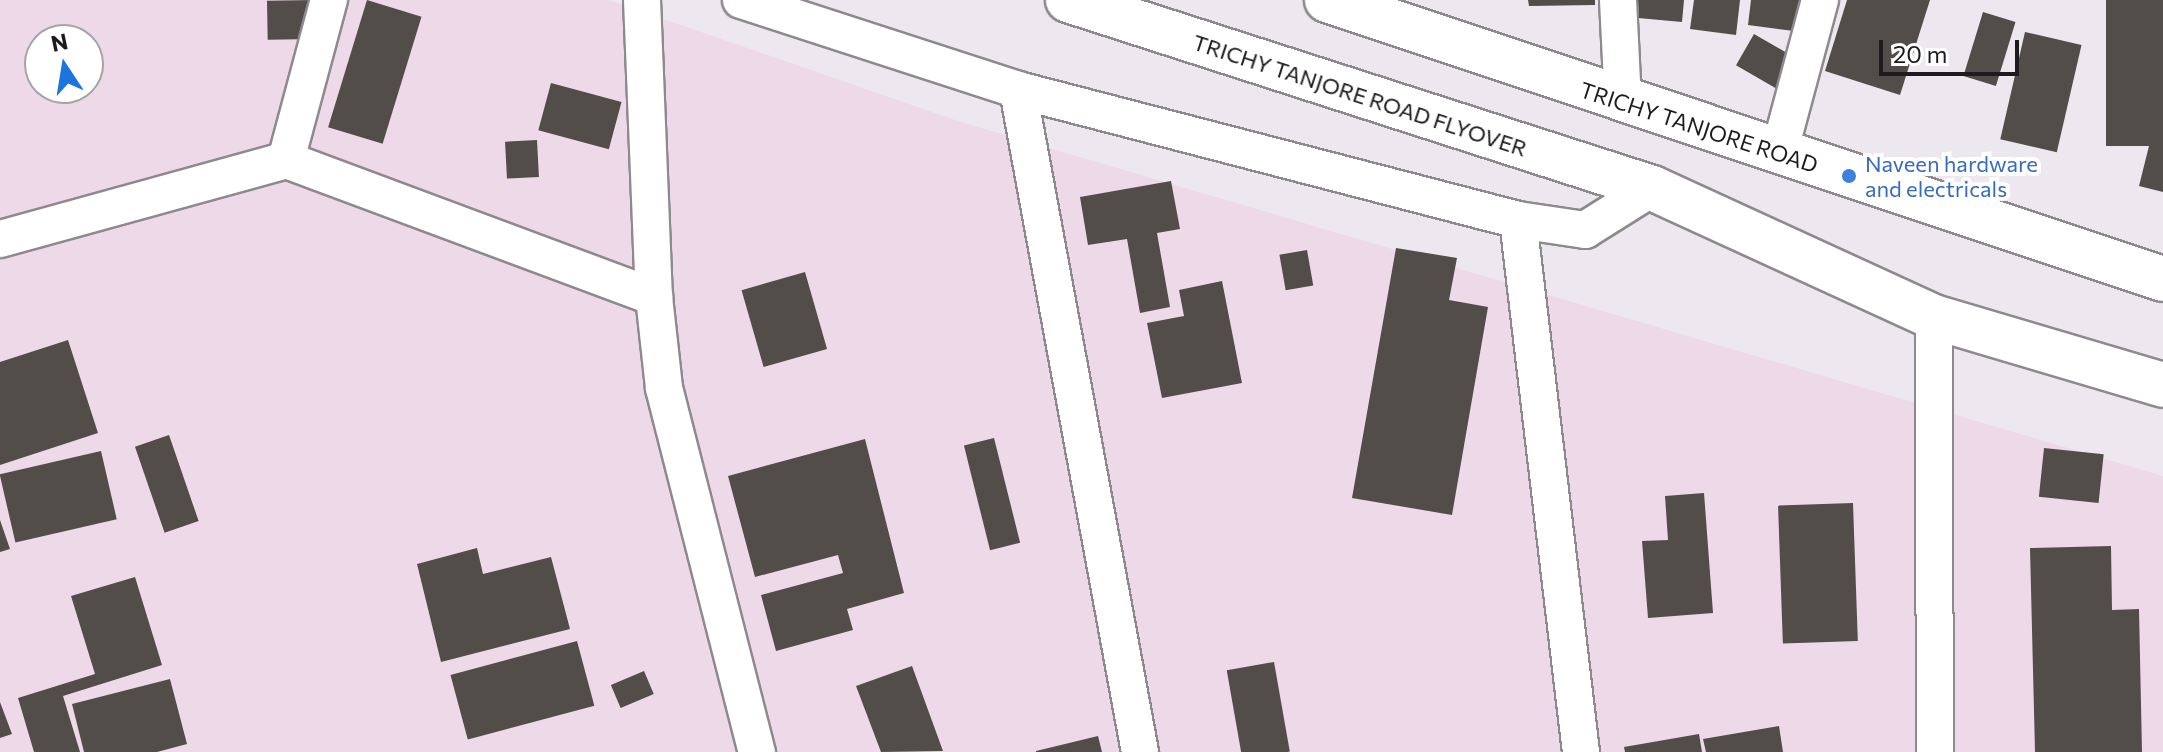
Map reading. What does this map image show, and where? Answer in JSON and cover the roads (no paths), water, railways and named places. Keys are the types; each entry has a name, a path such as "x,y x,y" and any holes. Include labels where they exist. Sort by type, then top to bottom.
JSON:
{"highway":[{"name":"TRICHY TANJORE ROAD FLYOVER","path":"1068,0 1652,188"},
{"name":"TRICHY TANJORE ROAD","path":"1327,0 1623,102 2163,279"},
{"path":"1652,188 1934,317 2163,385"}],"street":[{"path":"286,160 329,0"},
{"path":"642,0 654,297 664,388 757,752"},
{"path":"741,0 1018,90 1518,220 1585,230 1652,188"},
{"path":"1618,0 1623,102"},
{"path":"1779,153 1820,0"},
{"path":"1018,90 1140,752"},
{"path":"0,239 286,160 654,297"},
{"path":"1518,220 1581,752"},
{"path":"1934,317 1935,752"}],"place":[{"name":"Naveen hardware and electricals","path":"1849,176"}]}
